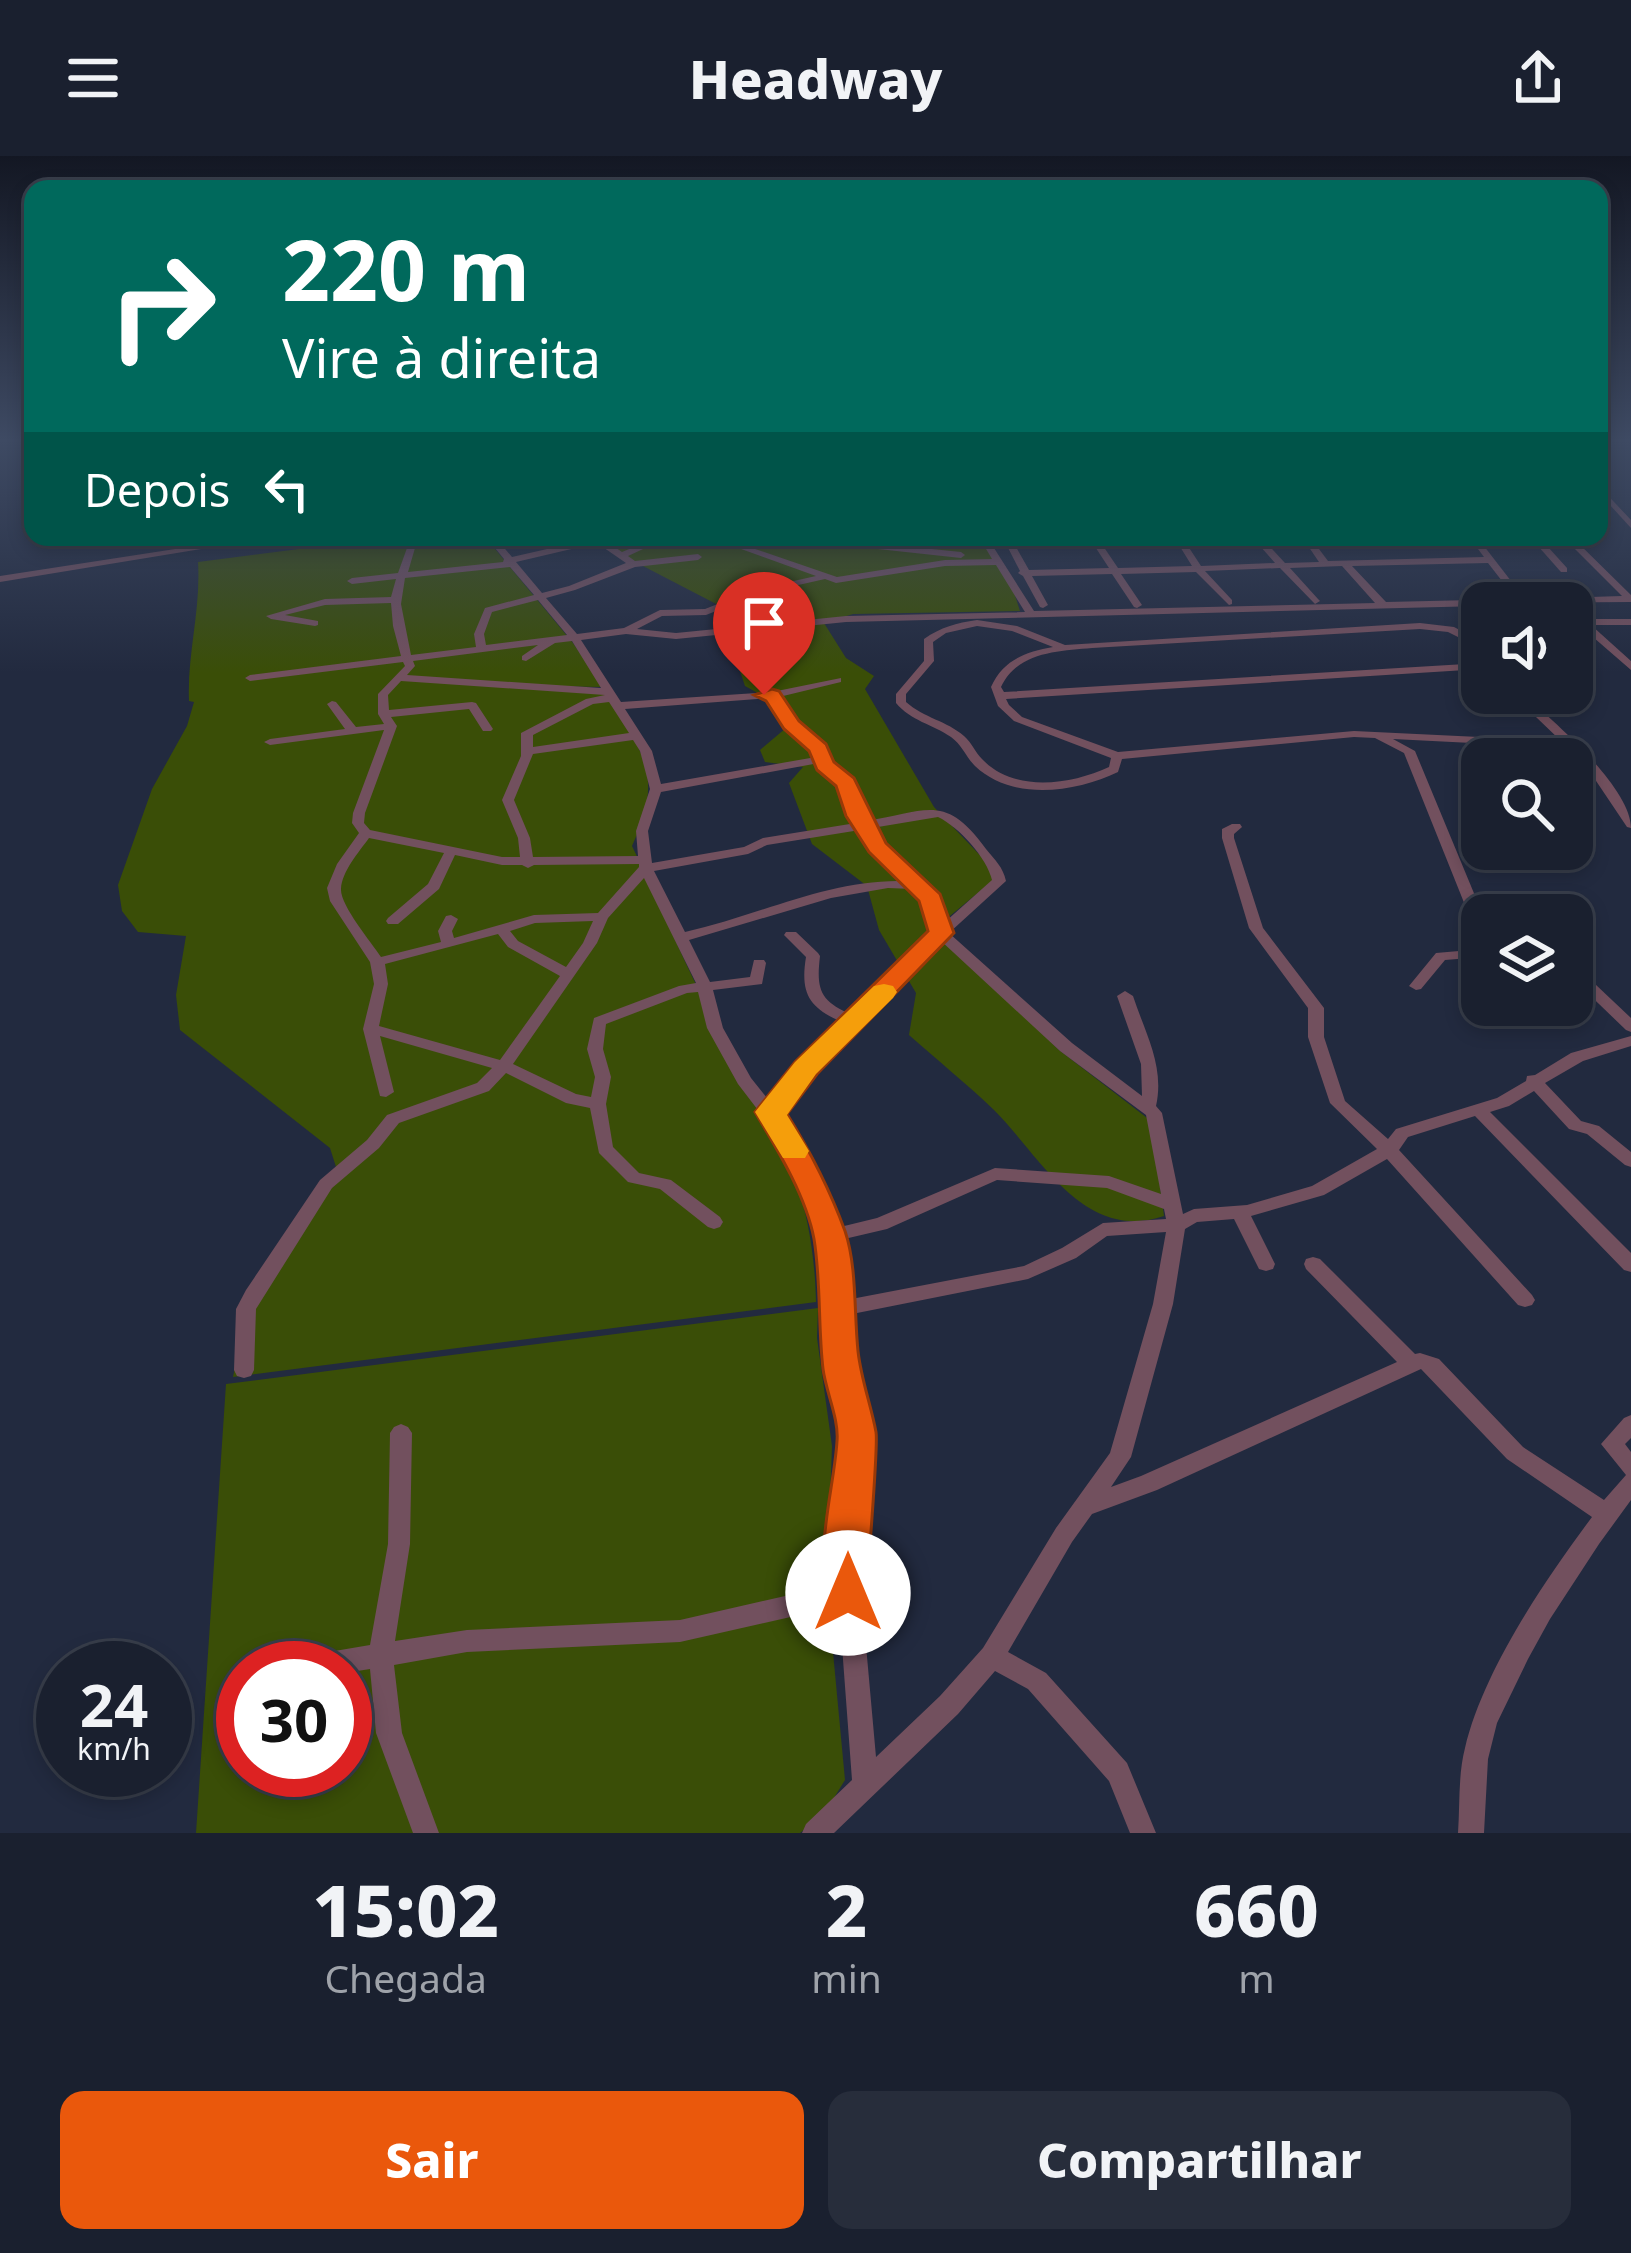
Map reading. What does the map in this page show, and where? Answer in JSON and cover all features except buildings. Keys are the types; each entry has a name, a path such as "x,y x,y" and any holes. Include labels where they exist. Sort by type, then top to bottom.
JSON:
{"street":[{"path":"0,579 212,546"},
{"path":"496,546 575,638 646,751 656,788 642,831 645,864 704,985 715,1028 744,1081 793,1149 830,1235 846,1401 857,1434 846,1545 865,1786"},
{"path":"352,581 508,562 566,546"},
{"path":"609,546 633,564"},
{"path":"624,555 644,546"},
{"path":"740,546 836,580 996,559"},
{"path":"872,546 996,559"},
{"path":"988,546 1031,614"},
{"path":"1011,546 1043,605"},
{"path":"1098,546 1137,604"},
{"path":"1184,546 1229,602"},
{"path":"1263,546 1315,601"},
{"path":"1312,546 1324,564"},
{"path":"1480,546 1507,582"},
{"path":"1542,546 1564,571"},
{"path":"1576,546 1630,599"},
{"path":"411,548 398,600 401,640 410,662 429,679"},
{"path":"481,649 478,634 484,612 572,588 633,564 698,557"},
{"path":"1023,573 1490,560"},
{"path":"1344,563 1382,604"},
{"path":"626,631 660,613 706,612 756,592 829,576"},
{"path":"1593,600 1630,599"},
{"path":"315,622 272,616 325,602 398,600"},
{"path":"250,678 410,662 626,631 676,636 845,619 1461,602"},
{"path":"1593,618 1631,622"},
{"path":"1064,648 1005,626 949,629 928,641 929,661 901,694 901,703 923,721 961,737 979,764 1021,782 1075,784 1114,769 1117,756"},
{"path":"1461,635 1420,626 1064,648 1002,671 996,687 1018,719 1117,756 1365,734 1468,738"},
{"path":"1593,632 1631,667"},
{"path":"526,658 551,641"},
{"path":"410,662 384,689 383,758 359,813 358,823 366,833 528,863 645,864 944,813 998,870 999,881 853,1021 770,1112"},
{"path":"999,696 1461,667"},
{"path":"397,678 612,698"},
{"path":"528,863 524,838 508,800 526,752 527,733 590,701 772,695 837,680"},
{"path":"772,695 791,725 819,748 823,759 847,783 877,847 931,899 941,933 1066,1047 1148,1106 1157,1121 1173,1215 1163,1304 1120,1457 992,1656 949,1705 815,1833"},
{"path":"332,704 352,730"},
{"path":"270,742 472,705 487,729"},
{"path":"1539,714 1565,738"},
{"path":"1365,734 1409,751 1467,894"},
{"path":"526,752 636,736"},
{"path":"1409,751 1438,736"},
{"path":"656,788 823,759"},
{"path":"1593,772 1631,824"},
{"path":"1236,827 1227,832 1228,838 1256,928 1316,1009 1316,1037 1332,1074 1335,1096 1525,1300"},
{"path":"366,833 334,888 337,901 377,962 381,984 371,1029 386,1092"},
{"path":"393,921 434,886 451,851"},
{"path":"244,1370 246,1309 326,1184 373,1144 393,1119 483,1087 504,1066 598,931 602,917 645,864"},
{"path":"682,937 736,928 829,894 900,883 919,885"},
{"path":"377,962 545,918 602,917"},
{"path":"449,944 445,931 451,919"},
{"path":"502,930 513,944 566,973"},
{"path":"791,935 813,956 812,990 821,1006 853,1021"},
{"path":"1417,986 1441,956 1461,955"},
{"path":"714,1222 665,1184 634,1178 615,1161 601,1139 598,1104 603,1077 595,1049 601,1018 704,985 757,981 759,963"},
{"path":"1593,990 1631,1027"},
{"path":"1125,996 1144,1040 1154,1086 1148,1106"},
{"path":"371,1029 428,1041 463,1058 504,1066 572,1099 598,1104"},
{"path":"834,1310 1028,1272 1103,1230 1173,1215 1240,1213 1318,1192 1389,1150 1402,1133 1503,1102 1576,1057 1631,1041"},
{"path":"1533,1080 1575,1124 1593,1130 1631,1161"},
{"path":"1479,1111 1631,1265"},
{"path":"830,1235 881,1224 994,1174 1108,1182 1173,1215"},
{"path":"1240,1213 1266,1264"},
{"path":"1313,1264 1411,1363"},
{"path":"1087,1506 1149,1483 1411,1363 1432,1365 1515,1453 1605,1513"},
{"path":"1631,1424 1612,1444 1631,1468"},
{"path":"401,1433 399,1544 381,1654 389,1732 426,1833"},
{"path":"1471,1833 1481,1733 1514,1660 1605,1513 1631,1483"},
{"path":"372,1656 466,1641 680,1630 848,1593"},
{"path":"992,1656 1037,1681 1118,1772 1143,1833"}],"green space":[{"path":"323,546 492,546 603,687 479,685 606,693 630,732 648,782 642,822 632,846 696,985 782,1145 806,1216 816,1302 233,1377 243,1327 336,1167 330,1148 180,1030 176,995 186,936 138,932 122,911 118,885 152,789 187,726 194,702 189,701 189,684 198,562"},
{"path":"604,546 986,546 1012,586 1020,611 853,614 824,623 846,658 874,676 865,689 934,807 993,869 996,878 934,929 1059,1050 1151,1121 1164,1216 1136,1221 1087,1207 1047,1171 994,1110 909,1035 916,993 879,930 867,886 812,844 789,783 803,767 765,762 760,750 786,728 772,701 745,686 739,668 754,641 749,621"},
{"path":"818,1308 817,1338 832,1446 827,1588 845,1780 824,1814 800,1833 196,1833 226,1384"}],"slow traffic":[{"path":"794,1151 770,1112 787,1098 806,1068 884,992"}],"route":[{"path":"764,695 772,695 782,705 791,725 819,748 825,765 847,783 858,816 877,847 931,899 941,933 806,1068 787,1098 770,1112 793,1149 830,1235 846,1401 857,1434 846,1545 848,1593"}]}
